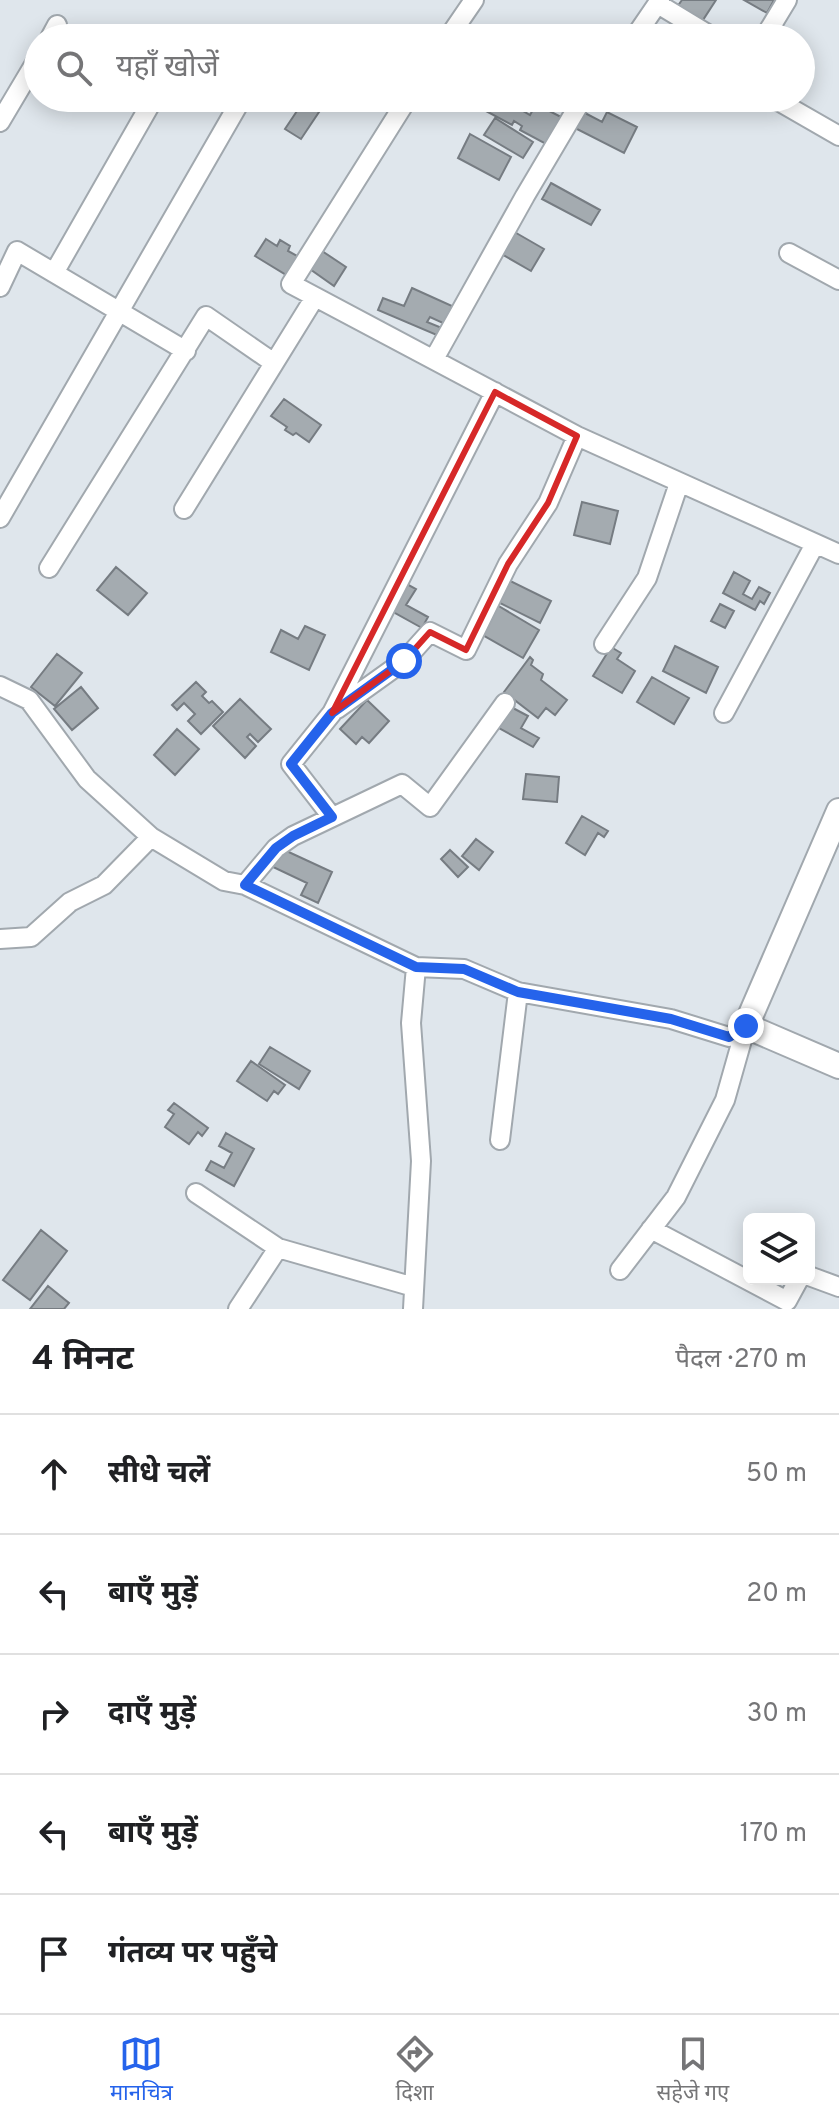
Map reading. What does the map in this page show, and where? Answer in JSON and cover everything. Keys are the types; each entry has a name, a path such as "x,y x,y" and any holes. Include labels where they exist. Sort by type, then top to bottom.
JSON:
{"street":[{"path":"458,24 474,0"},
{"path":"772,24 787,0"},
{"path":"644,24 659,2 693,24"},
{"path":"0,122 24,82"},
{"path":"54,273 146,112"},
{"path":"0,518 234,112"},
{"path":"399,112 291,284 577,436 839,554"},
{"path":"434,359 575,112"},
{"path":"797,112 839,136"},
{"path":"0,287 17,251 186,351"},
{"path":"789,253 839,280"},
{"path":"184,509 315,297"},
{"path":"49,568 206,316 274,363"},
{"path":"332,817 291,764 332,713 495,392"},
{"path":"332,713 404,661 430,632 466,650 508,564 548,503 577,436"},
{"path":"604,644 647,578 679,483"},
{"path":"724,713 815,544"},
{"path":"0,686 29,700 87,779 151,837 224,881 245,885 416,967 464,969 518,992 671,1019 729,1037 746,1026"},
{"path":"245,885 276,848 293,836 402,784 430,807 505,703"},
{"path":"620,1270 676,1197 725,1100 746,1026 839,811"},
{"path":"0,939 31,937 70,902 104,885 151,837"},
{"path":"413,1309 421,1161 411,1023 416,967"},
{"path":"500,1140 518,992"},
{"path":"746,1026 839,1066"},
{"path":"196,1193 278,1248 414,1287"},
{"path":"651,1229 743,1278"},
{"path":"238,1309 278,1248"},
{"path":"815,1278 839,1287"},
{"path":"757,1285 787,1301 796,1285"}],"highlighted area":[{"path":"495,392 577,436 548,503 508,564 466,650 430,632 404,661 332,713"}],"building":[{"path":"682,0 716,0 701,23 677,7"},
{"path":"744,0 774,0 767,13"},
{"path":"296,112 319,112 301,139 285,129"},
{"path":"488,112 525,112 530,115 532,112 551,112 561,117 546,144 520,130 522,126 514,121 512,125"},
{"path":"583,112 602,122 607,112 637,127 624,153 575,128"},
{"path":"495,118 533,142 523,158 484,135"},
{"path":"470,134 511,157 499,180 458,158"},
{"path":"551,183 600,210 591,225 542,199"},
{"path":"511,230 544,249 531,271 498,252"},
{"path":"266,239 277,246 280,240 290,246 288,251 299,257 288,276 255,256"},
{"path":"319,249 346,267 334,286 307,267"},
{"path":"412,288 452,306 445,324 430,317 427,322 442,328 439,336 378,310 383,298 404,306"},
{"path":"284,399 321,425 309,442 285,430 287,427 271,416"},
{"path":"582,502 618,511 610,544 574,535"},
{"path":"116,567 147,593 128,615 97,590"},
{"path":"734,572 750,581 743,594 752,599 759,587 770,593 764,604 760,601 755,610 723,593"},
{"path":"506,579 551,601 540,623 496,601"},
{"path":"403,582 416,589 406,605 428,617 422,628 388,609"},
{"path":"720,604 734,611 725,628 711,621"},
{"path":"497,605 539,630 523,658 481,634"},
{"path":"305,626 325,635 309,670 271,652 281,630 298,639"},
{"path":"675,646 718,667 706,693 663,671"},
{"path":"611,647 621,653 617,659 635,671 622,693 593,676"},
{"path":"57,654 82,673 55,706 31,687"},
{"path":"530,657 533,660 531,665 543,674 541,680 567,700 555,715 546,708 538,718 504,692"},
{"path":"652,677 689,698 674,724 637,702"},
{"path":"196,682 206,692 202,696 223,712 201,734 188,721 195,714 184,703 177,710 172,705"},
{"path":"81,687 98,708 72,730 54,709"},
{"path":"240,699 271,729 258,742 250,734 247,737 256,746 245,758 213,726"},
{"path":"367,700 389,721 369,743 362,737 356,744 340,729"},
{"path":"511,707 528,716 521,728 539,738 533,747 499,728"},
{"path":"177,729 199,749 175,775 154,755"},
{"path":"526,774 559,777 557,802 523,799"},
{"path":"582,816 608,831 604,837 598,833 585,855 566,843"},
{"path":"476,839 493,852 479,870 462,856"},
{"path":"280,848 332,872 318,903 301,895 307,883 271,866"},
{"path":"450,850 468,867 458,877 441,859"},
{"path":"270,1047 310,1071 299,1089 259,1064"},
{"path":"251,1061 285,1085 278,1094 274,1091 267,1101 237,1081"},
{"path":"174,1103 208,1128 202,1136 198,1132 189,1144 165,1127 174,1114 168,1110"},
{"path":"226,1133 254,1149 234,1186 206,1170 211,1161 224,1168 232,1153 219,1146"},
{"path":"41,1230 67,1251 30,1300 3,1280"},
{"path":"48,1286 69,1303 64,1309 30,1309"}],"route":[{"path":"404,661 332,713 291,764 332,817 276,848 245,885 416,967 464,969 518,992 671,1019 729,1037 746,1026"}]}
